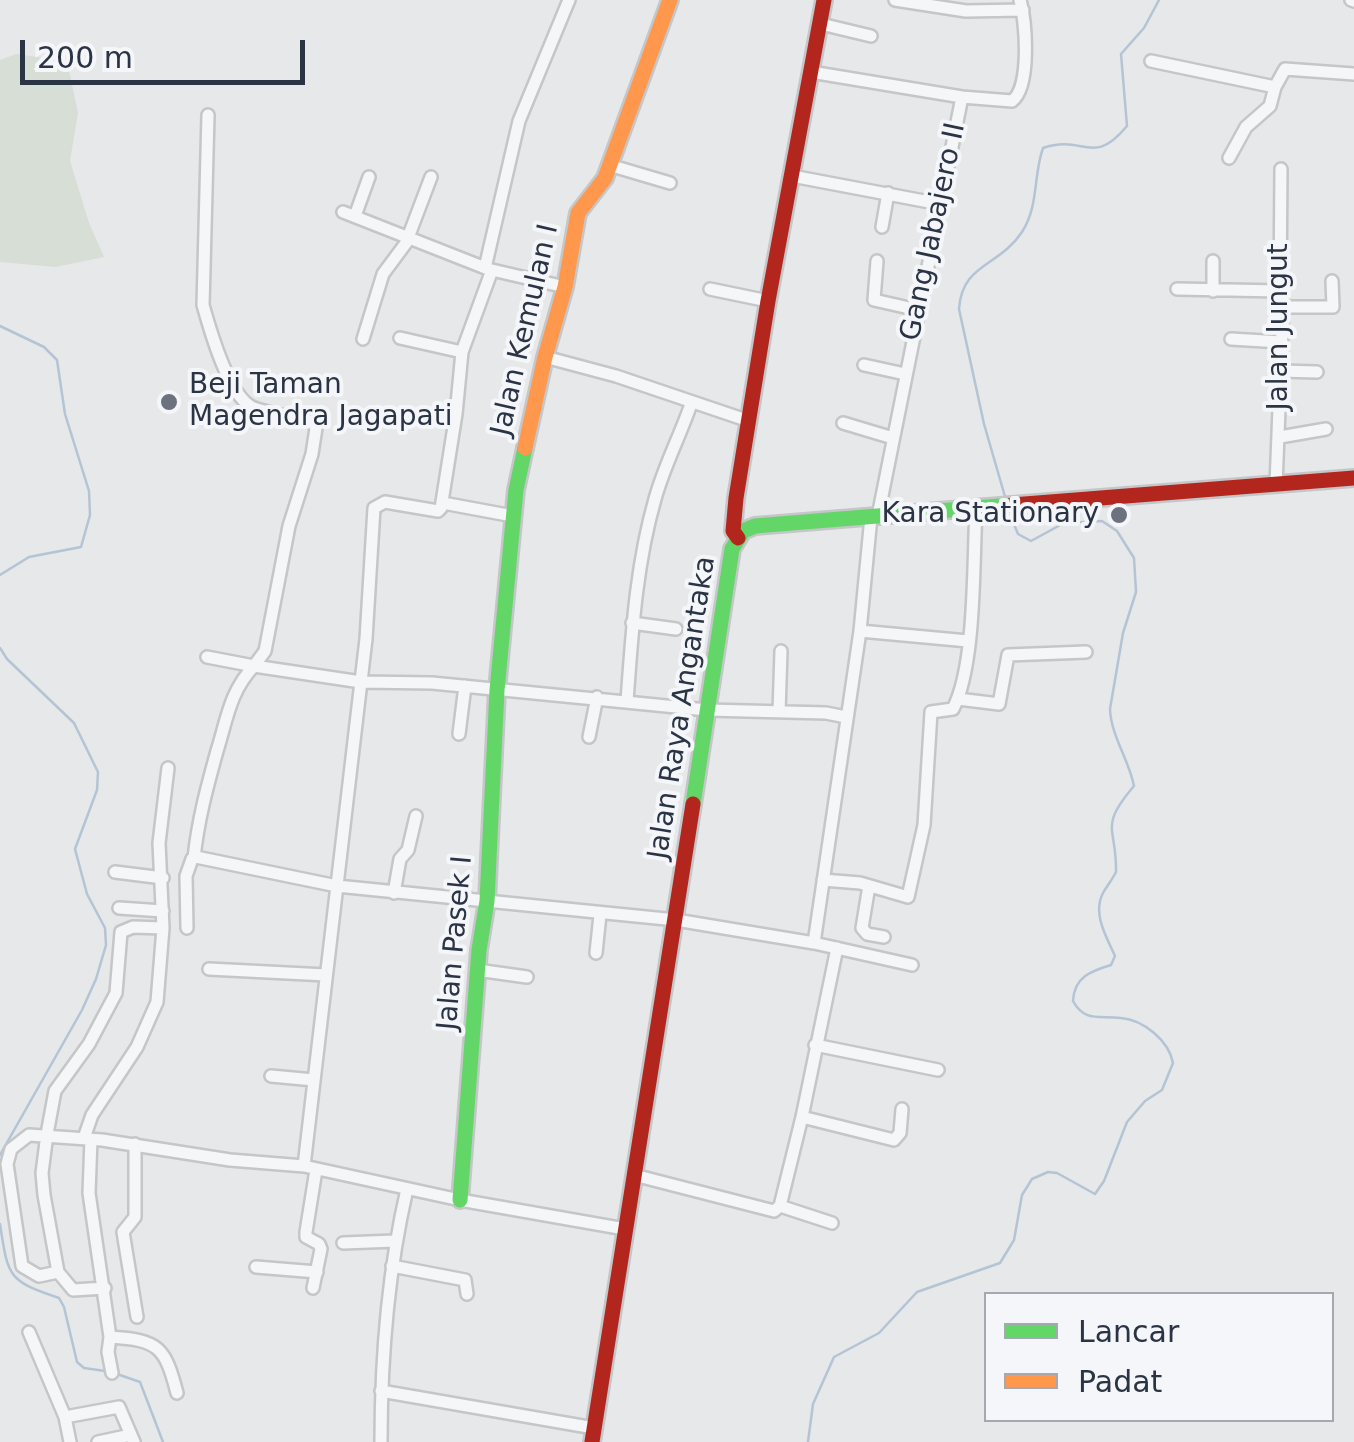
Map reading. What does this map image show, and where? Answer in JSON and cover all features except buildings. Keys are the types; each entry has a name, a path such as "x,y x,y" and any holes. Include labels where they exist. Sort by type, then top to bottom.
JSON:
{"street":[{"path":"313,1288 320,1246 306,1236 314,1080 361,682 374,508 385,502 438,512 443,503 462,352 488,269 518,121 569,0"},
{"name":"Jalan Kemulan I","path":"497,690 516,490 545,357 565,287 578,212 602,183 670,0"},
{"path":"738,538 733,531 744,420 824,0"},
{"path":"895,0 966,10 1021,5 1025,67 1018,98 1012,102 962,98"},
{"path":"820,24 871,36"},
{"path":"1151,61 1276,87"},
{"path":"1229,158 1246,127 1270,106 1285,69 1354,74"},
{"name":"Gang Jabajero II","path":"811,72 962,98 894,438 874,517 814,943"},
{"path":"187,928 186,876 194,858 198,818 233,694 265,651 289,526 312,454 316,428 312,422 248,405 230,380 209,329 203,305 208,114"},
{"path":"609,165 670,184"},
{"name":"Jalan Jungut","path":"1276,485 1283,306 1280,169"},
{"path":"792,176 940,204"},
{"path":"368,177 349,214 488,269 565,287"},
{"path":"363,340 384,274 409,236 431,178"},
{"path":"882,227 888,193"},
{"path":"877,261 874,300 918,310"},
{"path":"1213,261 1213,290"},
{"path":"1283,306 1333,307 1332,281"},
{"path":"710,289 768,301"},
{"path":"1177,290 1280,292"},
{"path":"400,338 462,352"},
{"path":"1232,339 1281,342"},
{"path":"545,357 616,376 744,420"},
{"path":"864,365 905,374"},
{"path":"1280,371 1317,372"},
{"path":"627,701 632,624 652,510 666,461 691,404"},
{"path":"843,422 894,438"},
{"path":"1280,436 1326,429"},
{"name":"Jalan Raya Angantaka","path":"593,1435 676,920 714,651 732,548 742,531 755,526 874,517 980,516 1010,508 1354,478"},
{"path":"443,503 514,516"},
{"path":"823,880 870,886 908,897 928,789 930,712 951,711 958,699 968,641 980,516"},
{"path":"632,624 676,629"},
{"path":"860,631 968,641"},
{"path":"779,712 781,651"},
{"path":"958,699 999,704 1008,655 1086,652"},
{"path":"207,657 361,682 464,686 707,710 846,717"},
{"path":"459,734 464,686"},
{"name":"Jalan Pasek I","path":"460,1200 486,901 497,690"},
{"path":"589,737 597,697"},
{"path":"112,1373 105,1288 88,1193 97,1140 92,1114 137,1047 157,1002 164,928 158,848 168,768"},
{"path":"394,892 400,859 408,850 416,816"},
{"path":"194,858 337,886 676,920 814,943 912,965"},
{"path":"115,872 162,878"},
{"path":"870,886 862,928 868,934 884,936"},
{"path":"120,908 164,910"},
{"path":"596,952 600,915"},
{"path":"105,1288 73,1290 58,1272 42,1177 48,1134 56,1091 90,1044 116,993 121,932 164,928"},
{"path":"634,1174 774,1210 780,1206 836,948"},
{"path":"210,969 326,976"},
{"path":"477,970 527,977"},
{"path":"815,1046 938,1070"},
{"path":"270,1076 314,1080"},
{"path":"802,1117 894,1140 900,1134 902,1109"},
{"path":"58,1272 35,1275 22,1266 7,1164 11,1150 22,1138 48,1134 310,1168 625,1230"},
{"path":"136,1144 135,1217 122,1232 137,1317"},
{"path":"381,1442 381,1391 394,1242 407,1188"},
{"path":"780,1206 832,1224"},
{"path":"343,1243 394,1242"},
{"path":"392,1266 465,1280 467,1294"},
{"path":"256,1267 317,1272"},
{"path":"30,1332 65,1417 70,1442"},
{"path":"110,1337 142,1339 160,1348 170,1364 178,1393"},
{"path":"381,1391 593,1435"},
{"path":"65,1417 119,1408 133,1438 98,1442"}],"shaded area":[{"path":"16,54 67,61 78,113 70,161 104,257 55,267 0,262 0,60"}],"waterway":[{"path":"1006,500 984,424 959,309 962,294 974,274 1022,232 1031,212 1043,148 1096,148 1127,126 1121,54 1144,28 1159,0"},
{"path":"0,326 44,347 57,360 65,414 89,491 90,515 81,547 29,557 0,575"},
{"path":"808,1442 813,1404 834,1357 879,1333 917,1292 1000,1263 1014,1240 1022,1195 1032,1179 1048,1172 1057,1173 1095,1194 1127,1122 1145,1101 1162,1090 1173,1063 1161,1040 1147,1027 1130,1020 1088,1015 1073,1001 1080,981 1111,965 1115,956 1099,909 1103,893 1116,872 1113,820 1134,786 1113,729 1110,709 1123,633 1136,592 1134,558 1117,531 1102,521 1064,523 1031,541 1018,534 1009,512"},
{"path":"0,648 74,723 98,772 97,790 75,849 87,894 105,928 106,945 82,1010 0,1155"},
{"path":"0,1224 13,1274 29,1287 59,1298 77,1362 84,1368 105,1371"},
{"path":"117,1374 140,1382 163,1442"}],"traffic: fast":[{"path":"460,1200 479,950 487,901 497,690 516,490 525,448"},
{"path":"693,804 732,549 743,531 755,526 1012,505"}],"traffic: slow":[{"path":"525,448 565,287 578,213 605,178 670,0"}],"traffic: jam":[{"path":"738,538 733,531 736,498 824,0"},
{"path":"1012,505 1354,478"},
{"path":"592,1442 693,804"}],"place":[{"name":"Beji Taman Magendra Jagapati","path":"169,402"},
{"name":"Kara Stationary","path":"1119,515"}]}
